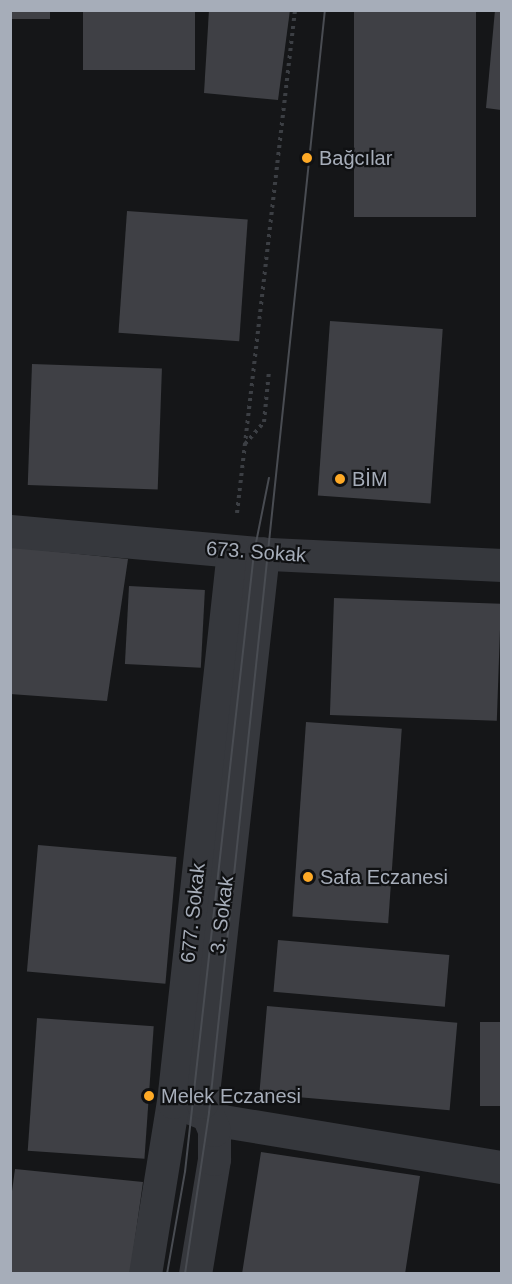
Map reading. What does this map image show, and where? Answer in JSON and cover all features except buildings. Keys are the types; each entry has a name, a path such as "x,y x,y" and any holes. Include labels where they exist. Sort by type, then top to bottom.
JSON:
{"street":[{"name":"673. Sokak","path":"10,531 248,552 501,565"},
{"name":"677. Sokak","path":"145,1274 173,1102 248,552"},
{"name":"3. Sokak","path":"195,1274 214,1159 209,1113 202,1102 248,552"},
{"path":"173,1102 209,1113 223,1121 501,1167"}],"path":[{"path":"248,552 245,444 295,10"},
{"path":"245,444 264,422 269,371"}],"tram line":[{"path":"185,1274 209,1113 325,10"},
{"path":"167,1274 185,1172 254,553 269,478"}],"place":[{"name":"Bağcılar","path":"307,158"},
{"name":"BİM","path":"340,479"},
{"name":"Safa Eczanesi","path":"308,877"},
{"name":"Melek Eczanesi","path":"149,1096"}]}
